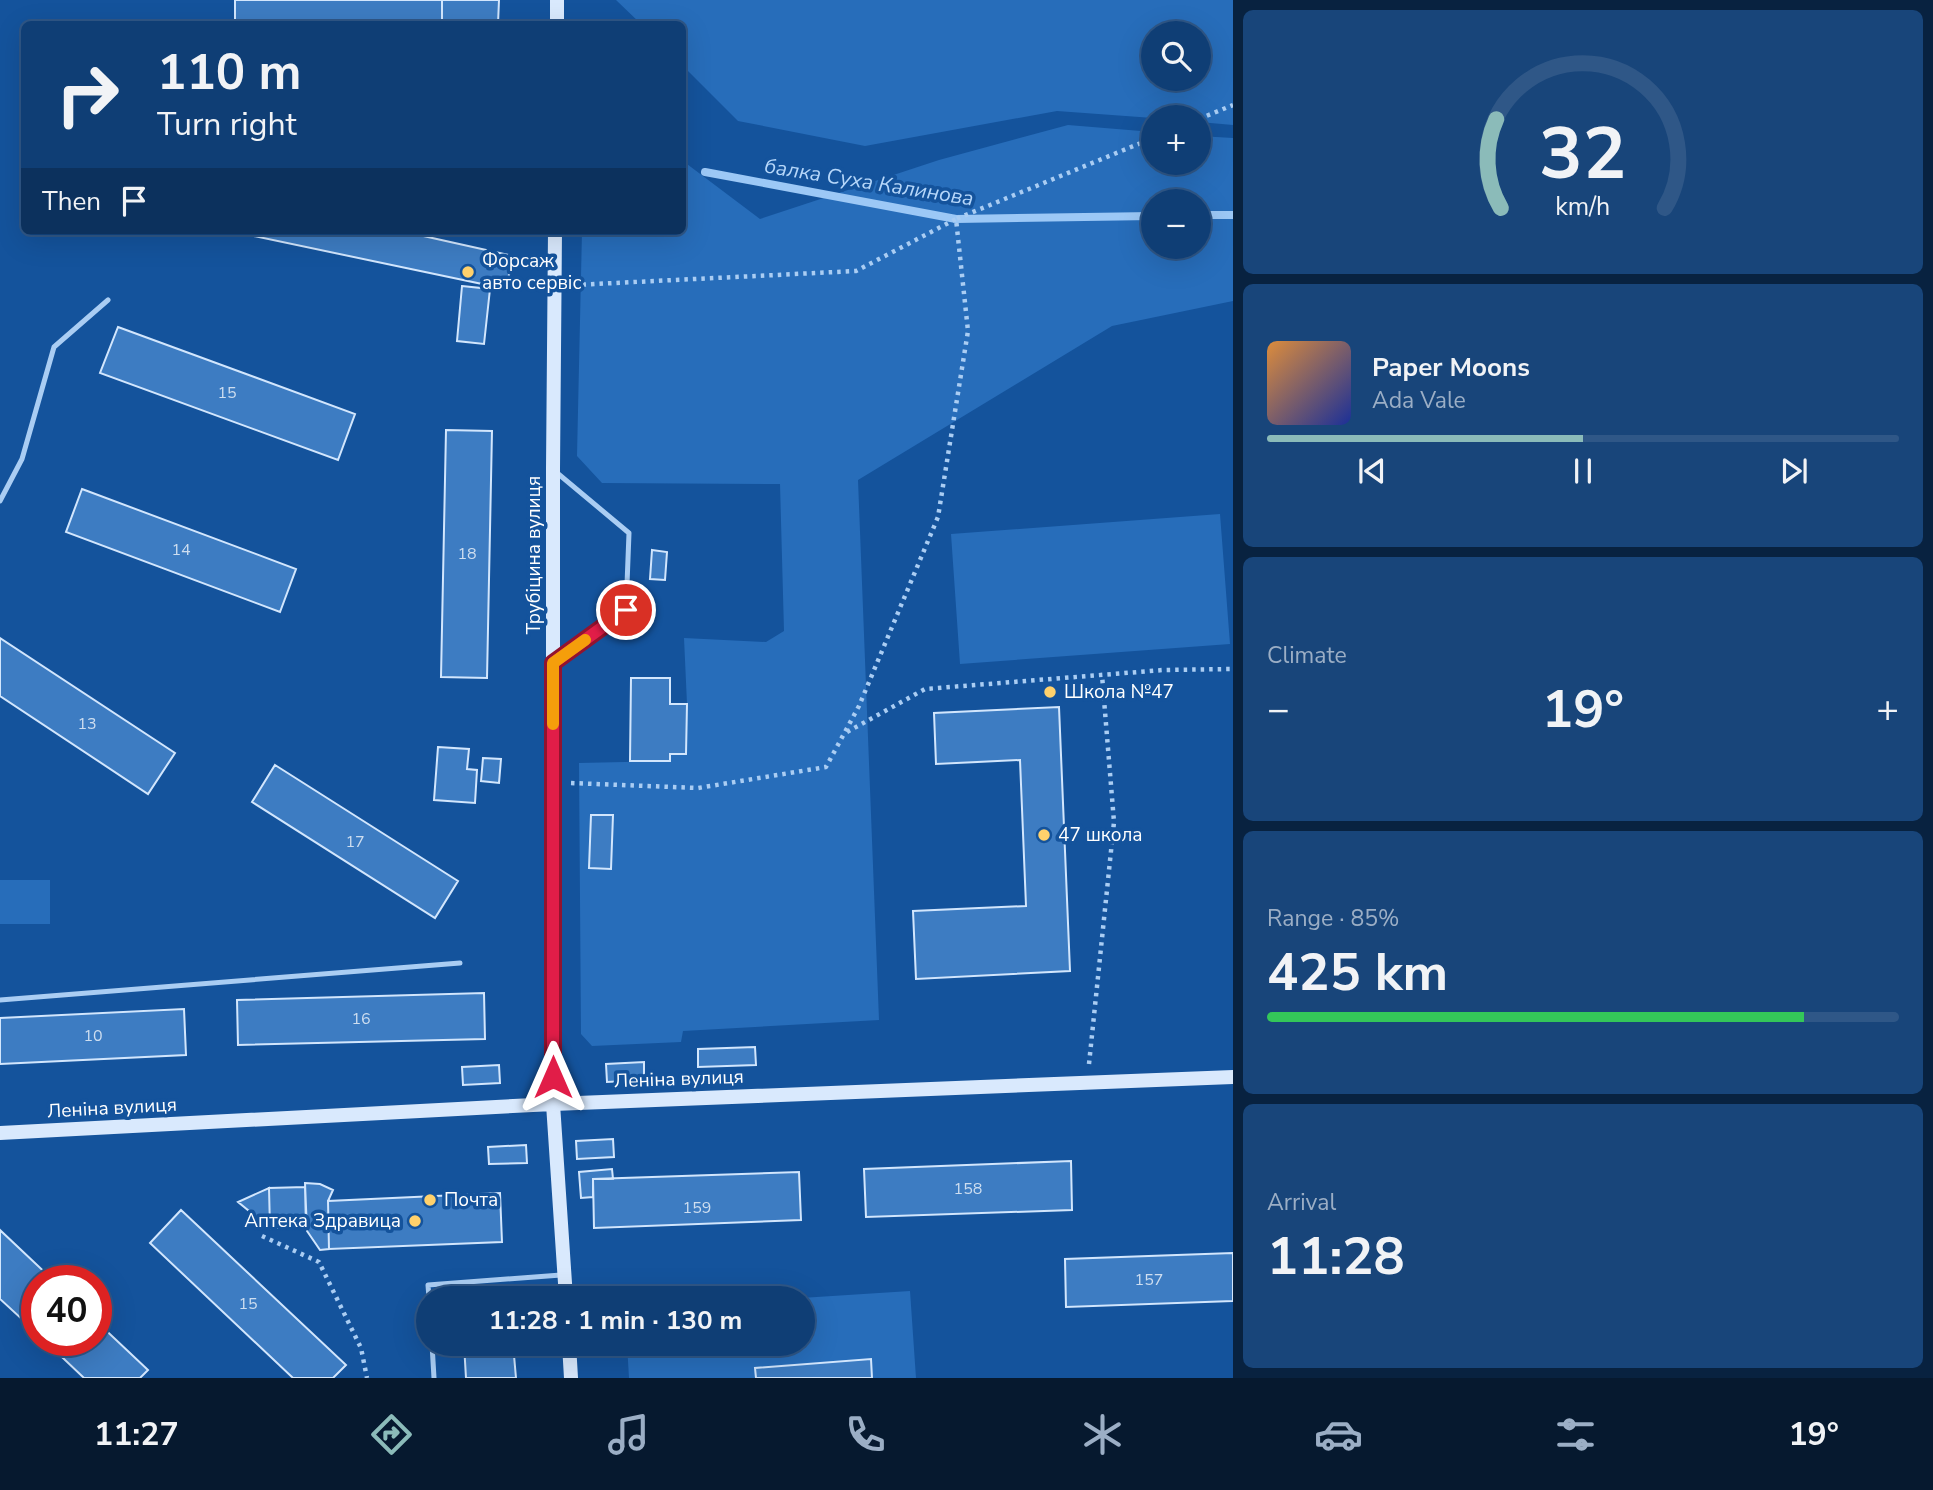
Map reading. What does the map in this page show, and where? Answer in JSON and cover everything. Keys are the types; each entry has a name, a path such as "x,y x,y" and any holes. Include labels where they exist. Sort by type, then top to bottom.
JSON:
{"main road":[{"path":"557,0 557,21"},
{"name":"Трубіцина вулиця","path":"555,235 553,1104 565,1286"},
{"name":"Леніна вулиця","path":"0,1133 553,1104 1233,1077"},
{"path":"570,1356 571,1378"}],"lane":[{"path":"0,501 22,459 54,347 108,300"},
{"path":"553,469 629,533 626,610 553,663"},
{"path":"0,1000 460,963"},
{"path":"428,1286 565,1275"},
{"path":"433,1356 434,1378"}],"path":[{"path":"1211,114 1233,105"},
{"path":"555,286 856,271 956,219 1141,143"},
{"path":"553,782 698,788 826,767 859,706 938,517 968,331 956,219"},
{"path":"845,733 926,689 1163,670 1233,669"},
{"path":"1087,1083 1114,822 1102,675"},
{"path":"262,1236 319,1262 361,1348 367,1378"}],"shaded area":[{"path":"616,0 1233,0 1233,125 1211,123 1211,105 1141,105 1141,117 1057,111 865,146 738,121 686,69 686,21 638,21"},
{"path":"1068,125 1141,131 1141,175 1211,175 1211,137 1233,138 1233,301 1112,326 858,480 879,1020 683,1031 681,1042 592,1046 581,1034 579,763 670,761 670,754 686,754 684,638 766,642 784,631 780,484 602,483 577,456 582,235 686,235 686,163 760,219 939,160"},
{"path":"1220,514 1230,644 960,664 951,534"},
{"path":"0,880 50,880 50,924 0,924"},
{"path":"910,1291 916,1378 629,1378 628,1356 815,1356 815,1297"}],"building":[{"path":"235,0 442,0 442,21 235,21"},
{"path":"442,0 499,0 498,21 442,21"},
{"name":"Форсаж авто сервіс","path":"249,235 419,235 513,256 506,289"},
{"path":"462,286 490,289 484,344 457,341"},
{"path":"118,327 355,414 338,460 100,373"},
{"path":"446,430 492,431 487,678 441,677"},
{"path":"82,489 296,569 280,612 66,532"},
{"path":"652,550 667,552 665,580 650,579"},
{"path":"0,638 175,753 148,794 0,696"},
{"path":"631,678 670,678 670,704 687,704 686,754 670,754 670,761 630,761"},
{"name":"47 школа","path":"1059,707 1070,971 916,979 913,911 1026,906 1020,760 936,764 934,713"},
{"path":"438,747 469,749 467,769 477,770 475,803 434,800"},
{"path":"483,758 501,759 499,783 481,781"},
{"path":"275,765 458,881 435,918 252,802"},
{"path":"591,815 613,815 611,869 589,868"},
{"path":"484,993 485,1039 238,1045 237,1000"},
{"path":"184,1009 186,1055 0,1064 0,1018"},
{"path":"755,1047 756,1065 698,1067 698,1049"},
{"path":"644,1062 644,1080 607,1082 606,1064"},
{"path":"499,1065 500,1083 463,1085 462,1067"},
{"path":"613,1139 614,1157 577,1159 576,1141"},
{"path":"526,1145 527,1163 489,1164 488,1147"},
{"path":"1071,1161 1072,1210 866,1217 864,1169"},
{"path":"612,1169 613,1179 593,1179 593,1197 581,1198 579,1172"},
{"path":"799,1172 801,1220 594,1228 593,1179"},
{"path":"305,1183 320,1184 333,1190 328,1201 329,1249 320,1250 307,1231"},
{"path":"305,1187 306,1227 270,1228 269,1188"},
{"path":"269,1188 270,1228 238,1202"},
{"name":"Аптека Здравица","path":"500,1193 502,1242 329,1249 328,1201"},
{"path":"181,1210 346,1365 333,1378 293,1378 150,1243"},
{"path":"0,1230 37,1265 21,1265 21,1318 0,1299"},
{"path":"1233,1253 1233,1301 1066,1307 1065,1259"},
{"path":"112,1336 148,1370 140,1378 84,1378 61,1356 112,1356"},
{"path":"465,1356 514,1356 516,1378 466,1378"},
{"path":"871,1359 872,1378 756,1378 755,1368"}],"waterway":[{"name":"балка Суха Калинова","path":"705,172 956,219 1141,216"},
{"name":"балка Суха Калинова","path":"1211,215 1233,215"}],"slow traffic":[{"path":"553,724 553,663 585,640"}],"place":[{"name":"Форсаж авто сервіс","path":"468,272"},
{"name":"Школа №47","path":"1050,692"},
{"name":"47 школа","path":"1044,835"},
{"name":"Почта","path":"430,1200"},
{"name":"Аптека Здравица","path":"415,1221"}],"route":[{"path":"553,1077 553,663 626,610"}]}
